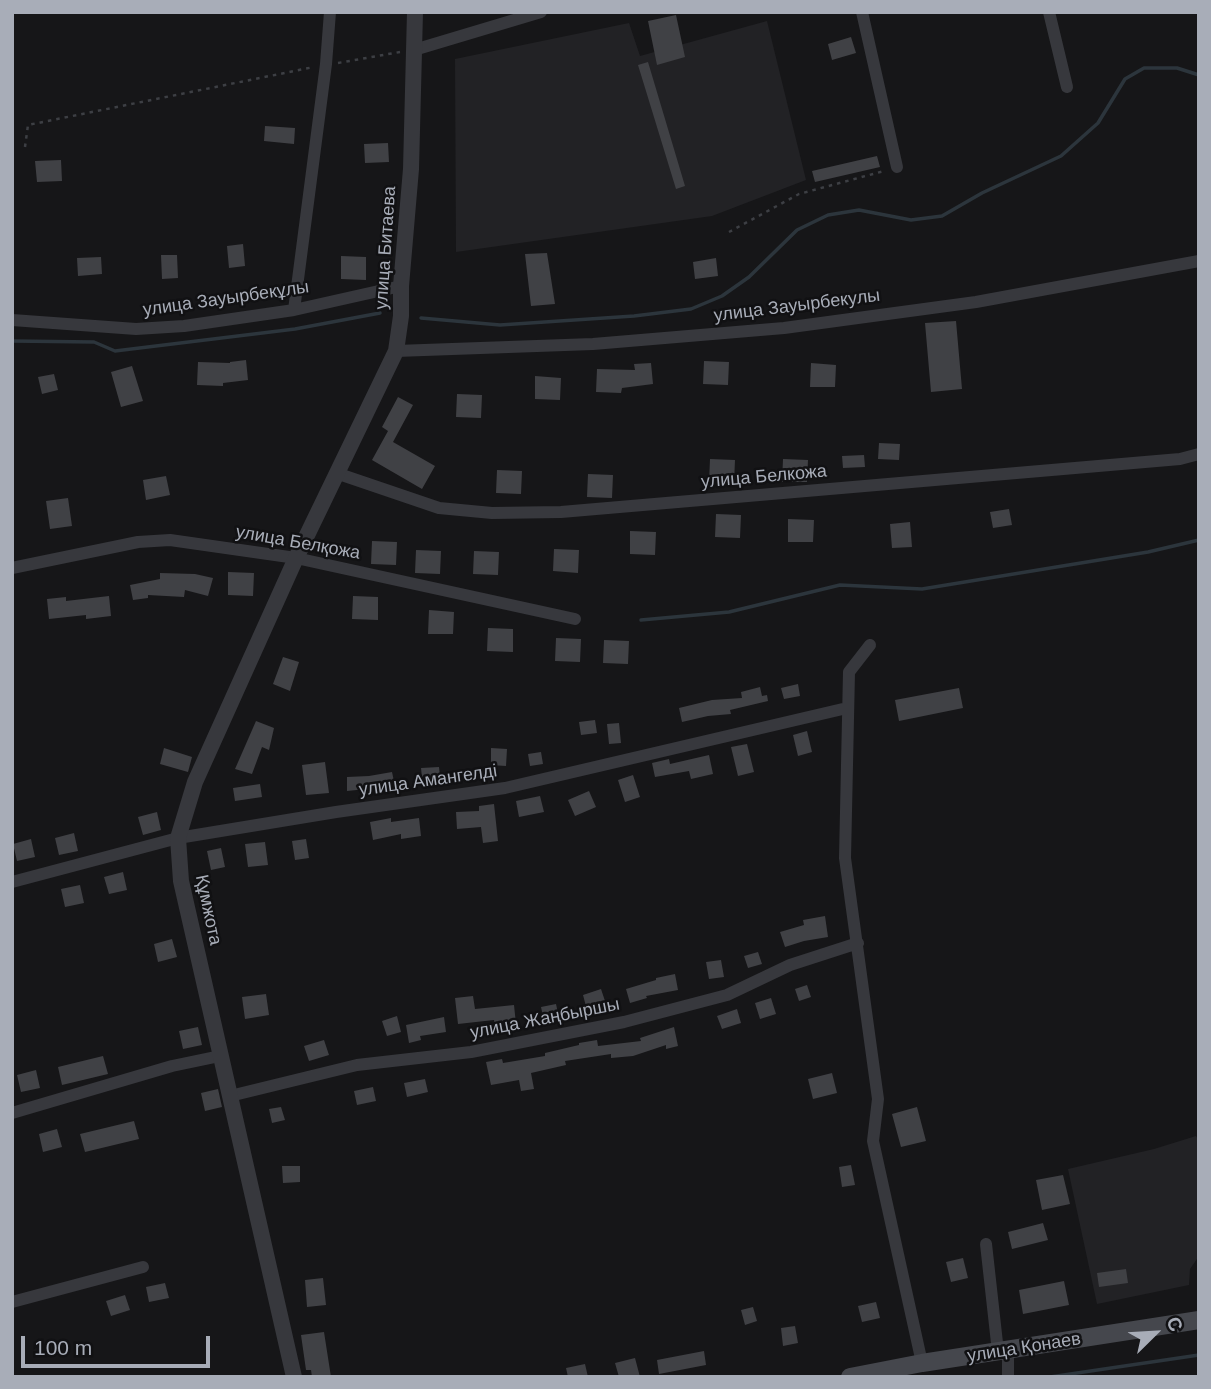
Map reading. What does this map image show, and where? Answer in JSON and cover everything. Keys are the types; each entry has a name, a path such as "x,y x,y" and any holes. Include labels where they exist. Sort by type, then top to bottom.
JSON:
{"main road":[{"name":"улица Қонаев","path":"850,1377 922,1363 1199,1320"}],"street":[{"path":"293,310 326,64 330,12"},
{"name":"улица Битаева","path":"336,473 396,351 401,316 411,169 415,12"},
{"path":"414,50 541,12"},
{"path":"862,12 898,167"},
{"path":"1049,12 1067,87"},
{"name":"улица Зауырбекулы","path":"396,351 593,344 783,328 976,302 1199,261"},
{"name":"улица Зауырбекұлы","path":"12,320 136,329 184,326 293,310 401,286"},
{"name":"улица Белкожа","path":"336,473 439,508 492,513 561,512 1180,459 1199,454"},
{"name":"Құмжота","path":"294,1377 181,881 178,838 195,782 336,473"},
{"name":"улица Белқожа","path":"12,568 138,542 170,540 296,558 575,620"},
{"path":"870,645 849,672 845,859 878,1099 873,1141 922,1363"},
{"name":"улица Амангелді","path":"12,882 178,838 505,788 847,708"},
{"name":"улица Жаңбыршы","path":"230,1097 357,1065 471,1052 624,1022 727,995 790,965 858,943"},
{"path":"12,1113 172,1066 220,1056"},
{"path":"986,1244 1008,1377"},
{"path":"12,1302 143,1267"}],"path":[{"path":"25,146 28,125 326,64 414,50"},
{"path":"729,232 799,194 898,167"}],"shaded area":[{"path":"767,21 806,180 712,216 456,252 455,59 629,23 640,56"},
{"path":"1196,1136 1199,1141 1199,1256 1190,1269 1189,1285 1097,1304 1068,1169 1154,1149"}],"building":[{"path":"676,15 685,57 657,65 648,21"},
{"path":"851,37 856,53 832,60 828,44"},
{"path":"648,62 685,186 676,189 638,65"},
{"path":"265,126 295,128 294,144 264,141"},
{"path":"388,143 389,162 365,163 364,144"},
{"path":"877,156 880,167 815,182 812,171"},
{"path":"61,160 62,181 37,182 35,161"},
{"path":"243,244 245,266 229,268 227,246"},
{"path":"547,253 555,304 531,306 525,254"},
{"path":"161,255 177,255 178,278 162,279"},
{"path":"341,256 366,257 366,280 341,279"},
{"path":"101,257 102,274 78,276 77,258"},
{"path":"716,258 718,276 695,279 693,262"},
{"path":"956,321 962,389 931,392 925,323"},
{"path":"246,360 248,380 223,383 223,386 197,385 198,362 230,363"},
{"path":"704,361 729,362 728,385 703,384"},
{"path":"651,363 653,384 622,388 621,393 596,392 597,369 635,370 634,364"},
{"path":"811,363 836,365 835,387 810,387"},
{"path":"132,366 143,401 121,407 111,372"},
{"path":"54,374 58,390 42,394 38,377"},
{"path":"535,376 561,378 560,400 535,399"},
{"path":"457,394 482,395 481,418 456,417"},
{"path":"398,397 413,405 393,442 435,466 422,489 372,460 388,431 382,427"},
{"path":"879,443 900,444 899,460 878,459"},
{"path":"864,455 865,467 843,468 842,456"},
{"path":"710,459 735,460 734,483 709,482"},
{"path":"783,459 808,460 807,482 782,482"},
{"path":"497,470 522,471 521,494 496,493"},
{"path":"588,474 613,475 612,498 587,497"},
{"path":"166,476 170,495 146,500 143,480"},
{"path":"68,498 72,526 50,529 46,501"},
{"path":"1009,509 1012,525 993,528 990,512"},
{"path":"716,514 741,515 740,538 715,537"},
{"path":"788,519 814,520 813,542 788,542"},
{"path":"910,522 912,547 892,548 890,524"},
{"path":"630,531 656,532 655,555 630,554"},
{"path":"372,541 397,542 396,565 371,564"},
{"path":"554,549 579,550 578,573 553,571"},
{"path":"416,550 441,551 440,574 415,573"},
{"path":"474,551 499,552 498,575 473,574"},
{"path":"228,572 254,573 253,596 228,595"},
{"path":"160,573 195,574 213,578 208,596 185,590 184,597 148,595 148,598 133,600 130,585 160,579"},
{"path":"109,596 111,616 86,619 86,615 49,619 47,599 66,597 66,601"},
{"path":"353,596 378,597 378,620 352,619"},
{"path":"429,610 454,612 453,634 428,634"},
{"path":"488,628 513,629 513,652 487,651"},
{"path":"556,638 581,639 580,662 555,661"},
{"path":"604,640 629,641 628,664 603,663"},
{"path":"283,657 299,662 290,691 273,684"},
{"path":"798,684 800,696 784,699 781,688"},
{"path":"760,687 762,696 767,695 768,701 730,710 731,714 682,722 679,708 712,700 742,698 741,692"},
{"path":"959,688 963,708 899,721 895,700"},
{"path":"595,720 597,733 581,735 579,722"},
{"path":"256,721 274,728 269,750 262,747 252,774 235,769"},
{"path":"619,723 621,743 609,744 607,724"},
{"path":"807,731 812,752 798,756 793,735"},
{"path":"747,744 754,772 738,776 731,747"},
{"path":"164,748 192,757 188,772 160,764"},
{"path":"491,748 507,749 506,766 491,765"},
{"path":"541,752 543,764 530,766 528,754"},
{"path":"709,755 713,774 691,779 689,771 655,777 652,763 669,759 670,764"},
{"path":"325,762 329,793 306,795 302,765"},
{"path":"439,767 441,786 423,787 421,768"},
{"path":"392,772 395,786 347,791 347,777"},
{"path":"633,775 640,797 625,802 618,780"},
{"path":"260,784 262,797 235,801 233,788"},
{"path":"589,791 596,807 575,816 568,800"},
{"path":"540,796 544,812 519,817 516,801"},
{"path":"494,804 498,841 483,843 481,827 457,829 456,812 479,811 479,806"},
{"path":"157,812 161,830 143,835 138,817"},
{"path":"391,818 391,822 419,818 421,836 401,839 401,834 373,840 370,822"},
{"path":"74,833 78,851 59,855 55,838"},
{"path":"31,839 35,857 17,861 13,844"},
{"path":"306,839 309,858 295,860 292,841"},
{"path":"265,842 268,865 248,867 245,844"},
{"path":"221,848 225,867 211,870 207,851"},
{"path":"123,872 127,890 109,894 104,877"},
{"path":"80,885 84,903 65,907 61,889"},
{"path":"825,916 828,937 785,947 780,932 804,925 803,920"},
{"path":"172,939 177,957 158,962 154,944"},
{"path":"758,952 762,964 748,968 744,956"},
{"path":"721,960 724,977 709,979 706,962"},
{"path":"675,974 678,990 646,996 647,998 630,1003 626,989"},
{"path":"807,985 811,997 799,1001 795,989"},
{"path":"601,989 606,1004 587,1010 583,995"},
{"path":"266,994 269,1015 245,1019 242,997"},
{"path":"473,996 475,1009 514,1005 516,1024 495,1026 494,1020 458,1024 455,998"},
{"path":"771,998 776,1014 760,1019 755,1003"},
{"path":"556,1004 559,1018 544,1021 541,1007"},
{"path":"737,1009 741,1023 722,1029 717,1016"},
{"path":"397,1016 401,1032 387,1036 382,1021"},
{"path":"444,1017 446,1032 420,1036 421,1040 409,1043 406,1025"},
{"path":"198,1027 202,1045 183,1049 179,1031"},
{"path":"674,1027 678,1046 666,1049 666,1045 633,1056 611,1058 611,1054 565,1061 566,1065 531,1073 534,1089 521,1091 519,1080 491,1085 486,1062 502,1059 503,1063 545,1056 545,1053 597,1040 598,1046 641,1041 640,1038"},
{"path":"324,1040 329,1055 309,1061 304,1046"},
{"path":"103,1056 108,1074 62,1085 58,1067"},
{"path":"36,1070 40,1088 21,1092 17,1075"},
{"path":"832,1073 837,1093 813,1099 808,1079"},
{"path":"425,1079 428,1092 407,1097 404,1083"},
{"path":"373,1087 376,1101 357,1105 354,1091"},
{"path":"218,1089 222,1107 205,1111 201,1093"},
{"path":"281,1107 285,1120 272,1123 269,1109"},
{"path":"917,1107 926,1141 901,1147 892,1114"},
{"path":"134,1121 139,1139 85,1152 80,1134"},
{"path":"57,1129 62,1147 43,1152 39,1134"},
{"path":"851,1165 855,1185 842,1187 839,1167"},
{"path":"282,1166 300,1166 300,1182 283,1183"},
{"path":"1063,1175 1070,1204 1042,1210 1036,1180"},
{"path":"1043,1223 1048,1240 1012,1249 1008,1232"},
{"path":"963,1258 968,1278 951,1282 946,1262"},
{"path":"1126,1269 1128,1283 1099,1287 1097,1273"},
{"path":"323,1278 326,1305 307,1307 305,1280"},
{"path":"1064,1281 1069,1305 1023,1314 1019,1290"},
{"path":"165,1283 169,1298 149,1302 146,1287"},
{"path":"125,1295 130,1310 111,1316 106,1301"},
{"path":"876,1302 880,1318 862,1322 858,1306"},
{"path":"753,1307 757,1321 745,1325 741,1310"},
{"path":"795,1326 798,1343 783,1346 781,1328"},
{"path":"324,1332 331,1377 312,1377 311,1370 306,1370 301,1335"},
{"path":"704,1351 706,1365 659,1374 657,1360"},
{"path":"635,1358 640,1377 619,1377 615,1363"},
{"path":"585,1364 588,1377 568,1377 566,1368"}],"waterway":[{"path":"421,318 500,325 634,316 691,309 722,296 749,277 797,230 828,215 859,210 911,220 942,216 982,193 1061,156 1098,123 1125,79 1144,68 1177,68 1199,75"},
{"path":"12,341 94,342 115,351 295,329 380,313"},
{"path":"641,620 729,612 840,585 922,589 1148,552 1199,540"},
{"path":"1050,1377 1199,1355"}]}
